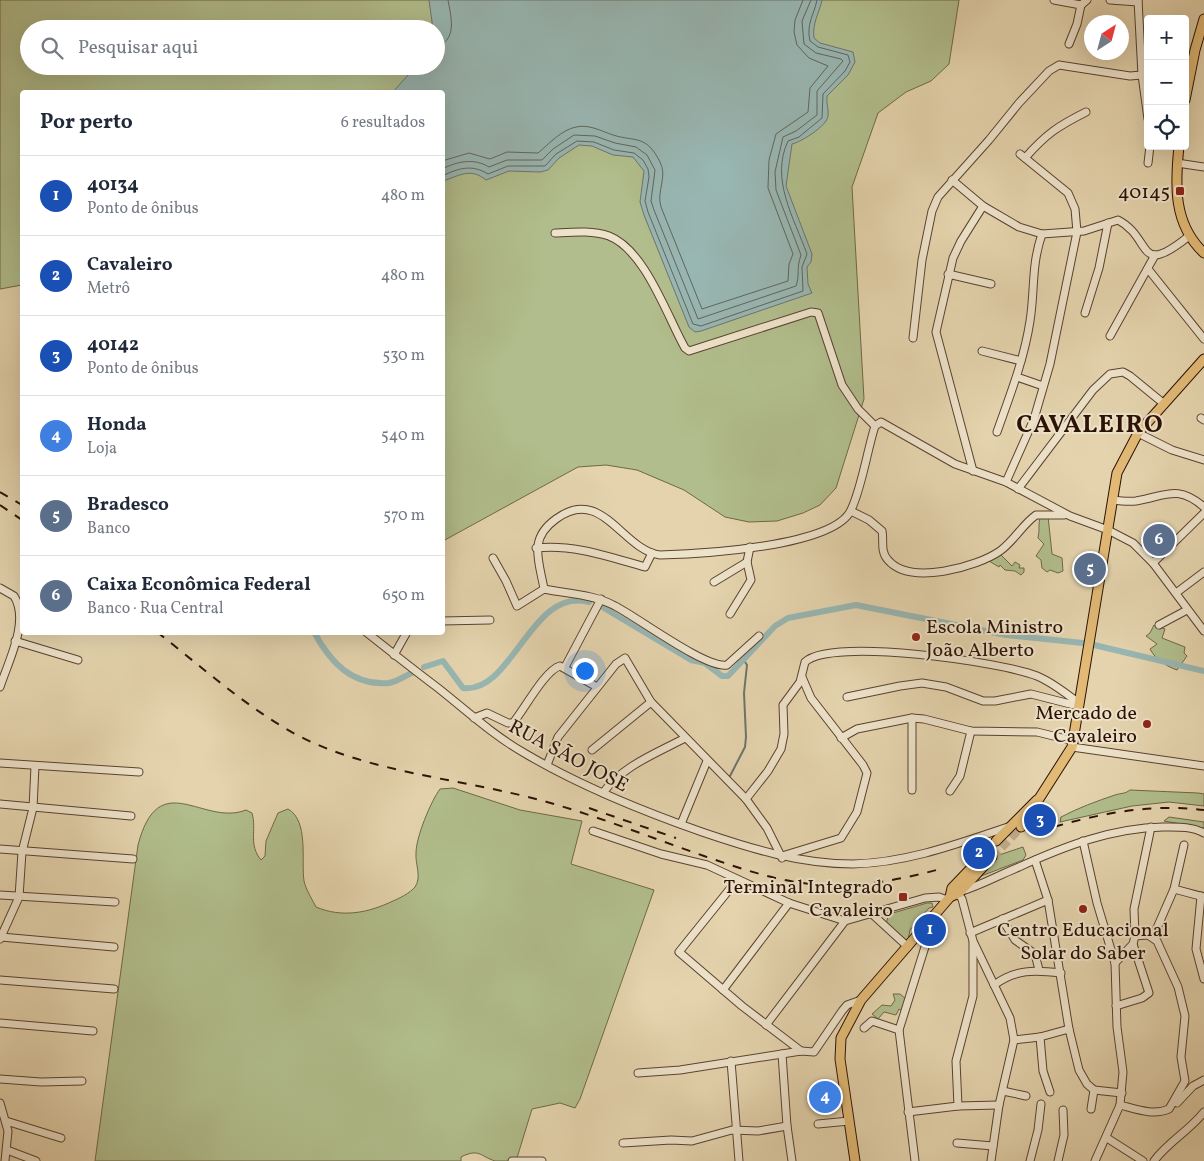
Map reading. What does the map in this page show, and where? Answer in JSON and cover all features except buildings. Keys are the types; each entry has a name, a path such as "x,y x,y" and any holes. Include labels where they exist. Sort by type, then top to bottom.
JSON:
{"main road":[{"path":"1189,80 1204,19"},
{"path":"1179,150 1178,206 1189,236 1204,252"},
{"path":"996,841 1037,800 1064,764 1073,744 1117,473 1138,433 1204,359"},
{"path":"1024,824 1037,800"},
{"path":"952,894 992,857"},
{"path":"855,1161 840,1048 845,1028 861,1000 908,947 976,863"}],"street":[{"path":"1054,0 1081,5"},
{"path":"1070,44 1081,5 1087,0"},
{"path":"1110,0 1138,1 1142,75 1146,105"},
{"path":"913,338 917,296 932,211 938,197 990,140 1019,103 1055,66 1063,64 1130,76 1142,75"},
{"path":"1006,482 1034,419 1077,232 1075,209 1068,193 1022,156 1058,126 1086,112"},
{"path":"1148,163 1150,150"},
{"path":"1178,163 1204,167"},
{"path":"952,180 983,206 1019,227 1042,234 1077,232 1092,230 1118,220 1151,253"},
{"path":"973,471 937,339 937,326 948,274 961,242 983,206"},
{"path":"1085,313 1108,223"},
{"path":"555,232 593,232 610,237 623,245 636,259 661,299 685,348 689,351 811,312 818,313 842,385 858,409 877,424 889,425 945,459 1006,482 1070,516 1108,530 1133,543 1153,562 1204,631"},
{"path":"997,432 1021,361 1030,320 1033,263 1042,234"},
{"path":"1151,253 1169,252 1189,236"},
{"path":"1110,336 1148,269 1151,253"},
{"path":"1148,269 1204,340"},
{"path":"948,274 991,284"},
{"path":"982,351 1021,361"},
{"path":"1018,489 1093,390 1110,374 1122,372 1130,376 1163,403"},
{"path":"1017,377 1043,386"},
{"path":"544,589 536,548 544,529 560,516 578,510 591,511 609,519 652,554 677,554 750,547 788,542 818,534 836,525 851,511 877,424"},
{"path":"1138,433 1172,450 1204,460"},
{"path":"1112,500 1135,501 1179,492 1191,497 1204,507"},
{"path":"851,511 869,520 882,531 884,553 888,560 896,567 914,572 950,570 981,562 1000,551 1036,515 1070,516"},
{"path":"1153,562 1204,512"},
{"path":"536,548 563,547 581,550 645,567 652,554"},
{"path":"730,614 751,580 747,562 750,547"},
{"path":"493,558 517,606 544,589 601,599 718,665 727,665 759,636"},
{"path":"714,582 747,562"},
{"path":"1176,593 1204,572"},
{"path":"0,588 14,596 18,606 19,622 0,687"},
{"path":"565,667 601,599"},
{"path":"1159,625 1187,610"},
{"path":"445,621 490,620"},
{"name":"RUA SÃO JOSE","path":"370,635 508,743 547,765 602,793 681,824 782,857 855,864 896,859 938,849 1012,825 1024,824"},
{"path":"394,655 405,635"},
{"path":"14,642 78,660"},
{"path":"746,799 768,771 781,749 784,734 783,705 796,688 808,659 831,653 936,656 1036,675 1078,704"},
{"path":"547,765 558,738 623,657 630,663 651,702 746,799 767,828 782,857 841,838 857,812 866,774 863,765 811,698 804,684 802,671"},
{"path":"474,718 487,713 508,723 513,723 556,667 565,667 597,688"},
{"path":"847,697 922,683 946,687 983,700 995,701 1031,694 1078,704"},
{"path":"592,750 651,702"},
{"path":"841,738 857,729 912,718 924,719 971,731 1037,732 1073,744 1204,766"},
{"path":"912,718 912,790"},
{"path":"950,791 960,776 971,731"},
{"path":"602,793 613,780 626,770 685,738"},
{"path":"681,824 707,761"},
{"path":"0,763 139,772"},
{"path":"35,766 33,808 22,852 19,896 0,938 114,947"},
{"path":"0,804 131,816"},
{"path":"1115,963 1133,944 1135,936 1134,909 1151,827"},
{"path":"593,831 661,854 698,861 789,903 845,921 925,898 952,894 1082,841 1112,832 1151,827 1185,827 1204,833"},
{"path":"1082,841 1100,917 1115,963 1116,1006 1123,1072 1120,1105 1107,1138 1095,1161"},
{"path":"1153,937 1174,889 1184,845"},
{"path":"0,849 133,859"},
{"path":"1035,860 1048,900 1069,1029 1079,1070 1087,1084 1094,1090 1122,1093"},
{"path":"737,880 679,952 766,1025 801,1051"},
{"path":"1174,889 1202,896 1196,949 1204,980"},
{"path":"952,894 1010,1018 1014,1040 999,1105 991,1161"},
{"path":"0,895 115,902"},
{"path":"970,933 1048,900"},
{"path":"723,990 789,903"},
{"path":"915,1161 898,1030 936,913"},
{"path":"872,914 908,947"},
{"path":"1002,918 1012,937 1022,947 1035,954 1040,970"},
{"path":"766,1025 845,921"},
{"path":"1135,936 1148,935 1153,937 1165,954 1178,987 1185,1016 1181,1057 1185,1084 1169,1109"},
{"path":"958,1106 956,1061 973,996 973,941"},
{"path":"1116,1006 1148,995 1133,944"},
{"path":"994,985 1014,973 1040,970 1061,973"},
{"path":"0,980 114,989"},
{"path":"638,1074 801,1051 811,1052 816,1050 842,1010 861,1000"},
{"path":"864,1028 872,1021 877,1021 898,1030"},
{"path":"0,1023 94,1031"},
{"path":"1014,1040 1040,1037 1069,1029"},
{"path":"1040,1037 1043,1071 1050,1092"},
{"path":"782,1054 787,1126 792,1161"},
{"path":"731,1061 739,1161"},
{"path":"0,1079 41,1082 82,1081"},
{"path":"1120,1105 1148,1112 1169,1109 1193,1086 1204,1080"},
{"path":"1090,1109 1094,1090"},
{"path":"1003,1091 1026,1096"},
{"path":"0,1103 6,1121 7,1150 5,1161"},
{"path":"1030,1161 1038,1130 1041,1104"},
{"path":"908,1112 958,1106 999,1105"},
{"path":"1059,1160 1064,1124 1063,1110"},
{"path":"1154,1161 1162,1151 1189,1130 1204,1112"},
{"path":"6,1121 61,1138"},
{"path":"818,1124 849,1121"},
{"path":"623,1143 671,1140 692,1141 736,1130 758,1131 787,1126"},
{"path":"1107,1138 1143,1161"},
{"path":"956,1143 993,1146"},
{"path":"7,1150 36,1161"},
{"path":"512,1161 542,1161"}],"green space":[{"path":"0,0 959,0 949,64 931,81 906,92 878,113 852,187 864,399 836,488 820,505 803,513 777,521 749,522 725,517 684,490 637,470 606,465 578,467 445,540 445,90 20,90 20,285 0,289"},
{"path":"1048,516 1052,554 1062,558 1063,571 1058,573 1050,570 1047,572 1042,568 1041,560 1036,556 1044,544 1038,538 1040,518"},
{"path":"1000,554 1012,566 1015,562 1020,565 1019,568 1024,568 1024,572 1021,575 1015,571 1005,570 1000,565 999,567 989,561"},
{"path":"1154,625 1165,629 1162,638 1185,647 1184,653 1187,656 1177,670 1162,662 1150,649 1157,644 1146,636"},
{"path":"453,788 520,810 582,821 571,864 654,890 580,1099 575,1108 560,1103 532,1109 516,1161 495,1161 472,1153 461,1157 461,1161 95,1161 138,845 147,821 158,808 170,803 230,813 246,810 252,813 254,843 261,860 265,856 266,841 278,813 288,809 295,815 302,832 304,881 316,907 335,912 355,913 384,905 405,895 415,887 418,879 416,857 418,838 432,802 440,789"},
{"path":"1130,790 1204,794 1204,806 1169,802 1132,806 1060,822 1061,817 1074,811"},
{"path":"1169,817 1204,822 1204,828 1164,821"},
{"path":"1023,847 1026,855 1023,860 976,878 996,856"},
{"path":"932,903 933,907 929,908 910,930 908,940 905,940 886,925 888,916 893,913"},
{"path":"893,994 900,994 906,999 902,1011 899,1009 896,1015 884,1012 878,1019 872,1014 882,1005 891,1006 895,1000"}],"water":[{"path":"429,0 822,0 815,23 814,38 820,43 853,52 855,62 848,75 827,96 827,120 819,129 792,144 786,186 812,254 811,262 807,267 808,284 812,293 695,332 689,327 644,215 640,202 644,171 633,157 613,155 592,146 579,145 559,158 548,170 540,172 509,171 486,180 470,173 445,180 445,90 395,90 408,75 445,75 445,20 432,20"}],"waterway":[{"path":"424,667 443,661 463,688 480,685 496,675 537,624 552,610 569,601 589,602"},
{"path":"599,605 691,660 705,663 722,676 728,676 775,626 788,618 856,605 1006,635 1083,643"},
{"path":"316,635 335,662 353,676 364,681 389,683 414,672"},
{"path":"1094,645 1204,671"},
{"path":"730,776 745,747 744,693 747,665 743,659"}],"tunnel":[{"path":"992,857 1021,827"},
{"path":"976,863 996,841"}],"railway":[{"path":"0,492 20,504"},
{"path":"0,505 20,519"},
{"path":"161,635 243,700 278,724 297,735 356,759 420,775 547,802 769,877 810,884 844,885 894,880 944,868"},
{"path":"589,808 676,838"},
{"path":"1037,832 1078,820 1140,809 1182,808 1204,810"}],"place":[{"name":"40145","path":"1180,191"},
{"name":"Caixa Econômica Federal","path":"1159,540"},
{"name":"Bradesco","path":"1090,569"},
{"name":"Escola Ministro João Alberto","path":"916,637"},
{"name":"Mercado de Cavaleiro","path":"1147,724"},
{"name":"40142","path":"1040,820"},
{"name":"Cavaleiro","path":"979,853"},
{"name":"Terminal Integrado Cavaleiro","path":"903,897"},
{"name":"Centro Educacional Solar do Saber","path":"1083,909"},
{"name":"40134","path":"930,930"},
{"name":"Honda","path":"825,1097"}],"district":[{"name":"CAVALEIRO","path":"1090,423"}]}
